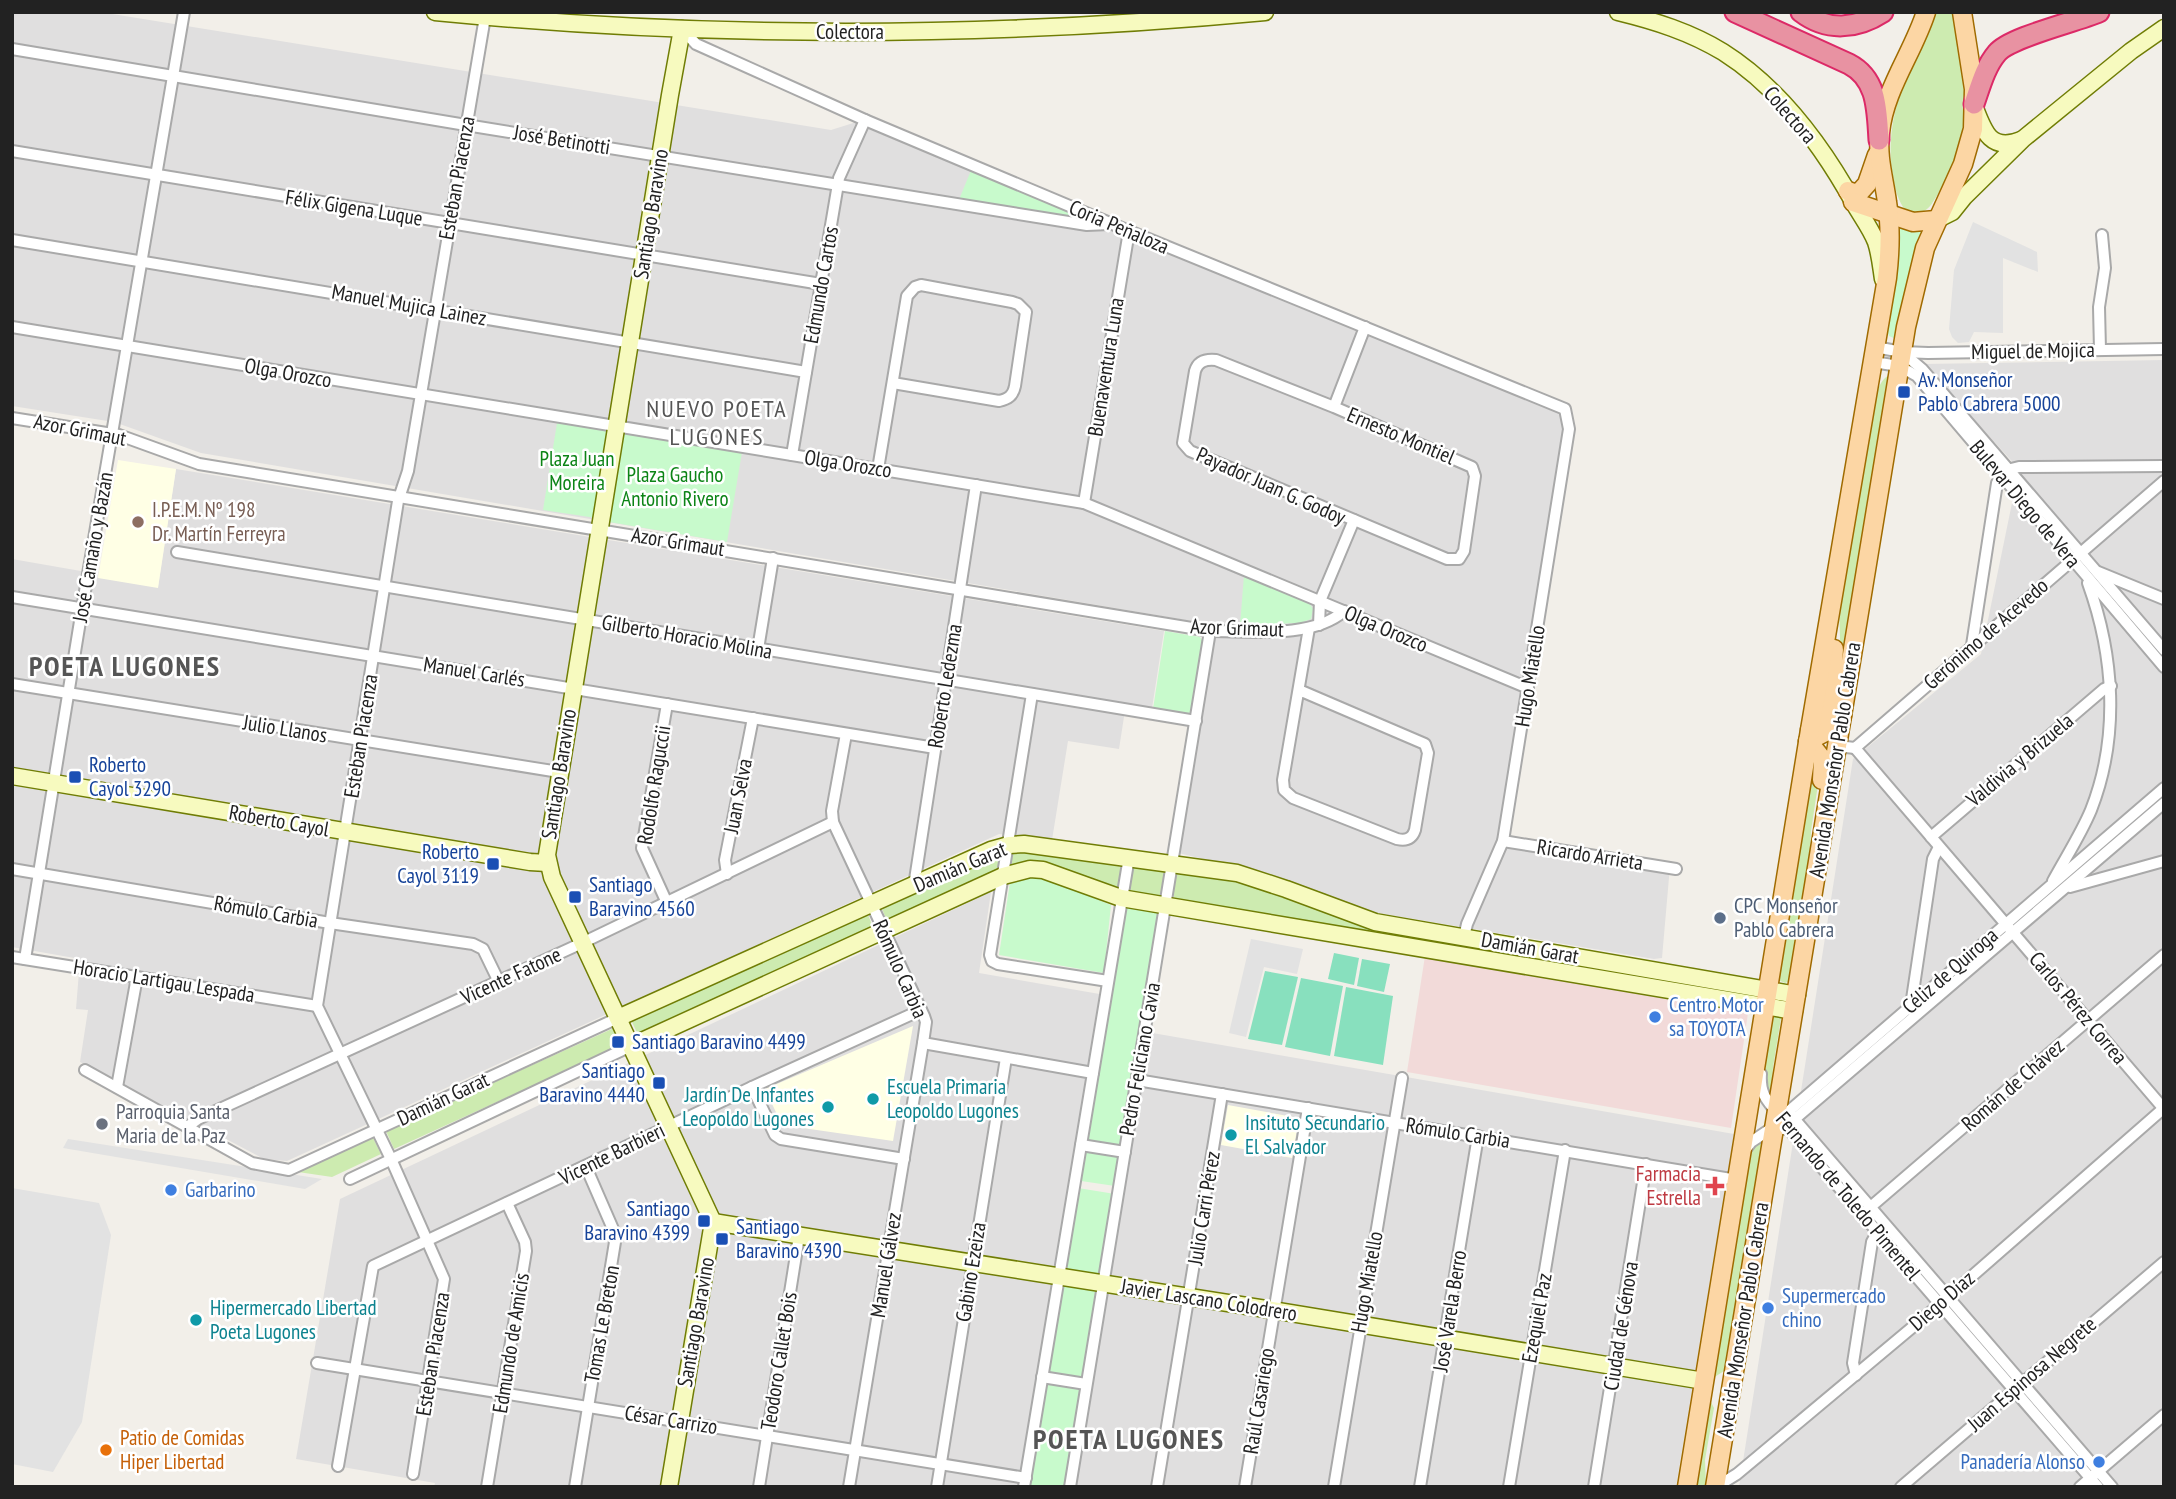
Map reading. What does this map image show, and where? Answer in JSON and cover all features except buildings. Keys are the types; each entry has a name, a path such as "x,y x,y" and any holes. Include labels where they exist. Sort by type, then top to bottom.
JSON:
{"highway":[{"path":"1735,12 1862,72 1874,96 1879,144"},
{"path":"1801,12 1823,24 1845,27 1866,22 1883,12"},
{"path":"1974,106 1987,68 2001,49 2017,40 2099,12"}],"main road":[{"name":"Colectora","path":"435,12 682,29 783,32 971,31 1265,12"},
{"name":"Colectora","path":"1618,12 1683,32 1739,63 1779,98 1851,196 1876,242 1885,292"},
{"path":"1851,196 1864,189 1879,144 1882,118 1890,95 1926,12"},
{"name":"Avenida Monseñor Pablo Cabrera","path":"1715,1487 1772,1146 1783,1115 1796,1003 1820,855 1846,747 1842,716 1900,359 1921,260 1967,153 1973,129 1974,106 1962,12"},
{"path":"1851,196 1913,222 1936,220 1952,212 2024,139 2164,28"},
{"name":"Santiago Baravino","path":"669,1487 713,1222 582,943 547,863 547,847 682,29"},
{"path":"1974,106 1985,132 1992,141 2006,144 2024,139"},
{"path":"1809,735 1822,724 1828,711 1835,641 1832,596 1885,292 1889,254 1888,213 1879,144"},
{"path":"1809,735 1835,726 1842,716"},
{"path":"1809,735 1824,763 1814,830 1820,855"},
{"name":"Avenida Monseñor Pablo Cabrera","path":"1687,1487 1809,735"},
{"name":"Roberto Cayol","path":"12,776 345,833 547,863"},
{"name":"Damián Garat","path":"618,1018 991,850 1024,844 1249,876 1364,919 1766,998"},
{"name":"Damián Garat","path":"631,1046 1003,876 1030,869 1043,870 1122,898 1166,906 1418,948 1796,1003"},
{"name":"Javier Lascano Colodrero","path":"713,1222 1704,1381"},
{"path":"1704,1381 1725,1380 1735,1366"},
{"path":"1704,1381 1719,1398 1710,1460 1715,1487"}],"street":[{"name":"José Camaño y Bazán","path":"25,959 184,12"},
{"name":"Esteban Piacenza","path":"413,1474 444,1286 442,1273 391,1159 317,1006 399,496 408,471 485,17"},
{"name":"Coria Peñaloza","path":"682,29 695,44 865,120 1129,232 1565,409"},
{"name":"José Betinotti","path":"12,49 838,186 1087,225 1112,224"},
{"name":"Edmundo Cartos","path":"792,455 841,171 865,120"},
{"name":"Félix Gigena Luque","path":"12,151 821,284"},
{"name":"Buenaventura Luna","path":"1084,503 1129,232"},
{"path":"2100,350 2099,307 2105,268 2102,235"},
{"name":"Manuel Mujica Lainez","path":"12,240 806,372"},
{"path":"878,469 907,296 915,287 921,285 1012,302 1018,304 1026,313 1015,386 1011,396 1005,400 893,383"},
{"name":"Olga Orozco","path":"12,327 1084,503 1528,688"},
{"name":"Ernesto Montiel","path":"1354,520 1455,560 1459,559 1464,551 1474,471 1469,465 1334,407 1364,327"},
{"name":"Miguel de Mojica","path":"1900,359 2164,349"},
{"name":"Bulevar Diego de Vera","path":"1874,355 1900,359 1917,376 2077,557 2164,667"},
{"name":"Payador Juan G. Godoy","path":"1299,691 1425,744 1428,753 1415,830 1411,838 1397,839 1293,798 1284,790 1283,780 1299,691 1320,601 1354,520 1190,451 1184,443 1195,371 1203,360 1216,360 1334,407"},
{"name":"Hugo Miatello","path":"1464,937 1467,923 1503,841 1569,429 1565,409"},
{"name":"Azor Grimaut","path":"12,418 112,434 199,464 1210,631 1268,631 1314,626 1336,618 1344,611"},
{"path":"1972,645 1992,515 2004,473 2019,467 2164,466"},
{"name":"Gerónimo de Acevedo","path":"1846,747 1972,645 2164,481"},
{"name":"Roberto Ledezma","path":"914,886 976,485"},
{"name":"Gilberto Horacio Molina","path":"177,552 1196,721"},
{"path":"758,649 773,558"},
{"name":"Bulevar Diego de Vera","path":"2090,574 2164,650"},
{"path":"2090,574 2164,599"},
{"path":"2049,888 2085,824 2096,797 2109,729 2111,686 2090,574"},
{"name":"Manuel Carlés","path":"12,597 935,748"},
{"name":"Pedro Feliciano Cavia","path":"1073,1486 1086,1384 1210,631"},
{"name":"Julio Llanos","path":"12,684 559,772"},
{"name":"Valdivia y Brizuela","path":"1930,837 2104,689 2111,686"},
{"path":"1032,694 990,955 992,961 998,964 1108,981"},
{"name":"Rodolfo Raguccii","path":"667,704 642,848 667,903"},
{"name":"Juan Selva","path":"727,874 725,860 753,718"},
{"path":"833,822 832,811 846,734"},
{"name":"Carlos Pérez Correa","path":"1846,747 1930,837 2164,1109"},
{"name":"Céliz de Quiroga","path":"1741,1157 1751,1142 2009,928 2049,888 2164,788"},
{"name":"Céliz de Quiroga","path":"2009,928 2064,889 2164,803"},
{"name":"Vicente Fatone","path":"187,1127 198,1119 499,982 833,822"},
{"name":"Rómulo Carbia","path":"833,822 926,1022 923,1043 1093,1073"},
{"name":"Ricardo Arrieta","path":"1503,841 1676,869"},
{"path":"1916,1007 1913,995 1933,859 1939,848"},
{"name":"Pedro Feliciano Cavia","path":"1025,1482 1129,858"},
{"path":"2064,889 2164,862"},
{"name":"Rómulo Carbia","path":"12,869 330,923 473,944 482,949 499,982"},
{"path":"1418,948 1422,930"},
{"name":"Román de Chávez","path":"1866,1211 2164,955"},
{"name":"Horacio Lartigau Lespada","path":"12,957 317,1006"},
{"path":"117,1087 137,977"},
{"name":"Vicente Barbieri","path":"354,1370 371,1269 378,1262 921,1010"},
{"name":"Damián Garat","path":"187,1127 252,1163 293,1169 618,1018"},
{"name":"Manuel Gálvez","path":"849,1487 923,1043"},
{"name":"Damián Garat","path":"350,1180 631,1046"},
{"name":"Fernando de Toledo Pimentel","path":"1758,1054 1762,1069 1762,1093 2096,1479 2112,1487"},
{"name":"Gabino Ezeiza","path":"937,1487 1006,1058"},
{"path":"85,1070 187,1127"},
{"name":"Hugo Miatello","path":"1334,1487 1402,1078"},
{"name":"Rómulo Carbia","path":"1137,1080 1737,1180"},
{"path":"752,1087 772,1132 782,1139 904,1159"},
{"name":"Julio Carri Pérez","path":"1157,1487 1222,1094"},
{"name":"Raúl Casariego","path":"1245,1487 1308,1108"},
{"name":"Diego Díaz","path":"1715,1487 1737,1474 1856,1375 2164,1109"},
{"name":"José Varela Berro","path":"1420,1487 1478,1136"},
{"path":"1081,1145 1125,1152"},
{"name":"Ezequiel Paz","path":"1509,1487 1565,1150"},
{"name":"Ciudad de Génova","path":"1594,1487 1646,1164"},
{"name":"Tomas Le Breton","path":"575,1487 615,1242 613,1229 586,1167"},
{"name":"Edmundo de Amicis","path":"487,1487 527,1247 508,1203"},
{"name":"Fernando de Toledo Pimentel","path":"1866,1211 1877,1233 1943,1301"},
{"path":"1856,1375 1853,1363 1872,1242 1877,1233"},
{"name":"Teodoro Callet Bois","path":"759,1487 799,1236"},
{"name":"Juan Espinosa Negrete","path":"1901,1487 2164,1262"},
{"name":"César Carrizo","path":"317,1363 941,1464 1025,1482"},
{"path":"338,1466 354,1370"},
{"path":"1042,1377 1086,1384"},
{"path":"2080,1487 2096,1479 2164,1415"}],"shaded area":[{"path":"12,12 100,12 831,130 866,119 1571,406 1506,837 1670,866 1662,958 1654,959 1354,909 1250,870 1174,852 1209,624 201,453 114,422 12,406"},
{"path":"1973,222 2037,252 2038,272 2003,258 2003,333 1974,332 1969,342 1958,343 1949,329 1954,270"},
{"path":"2164,360 2164,1487 1739,1487 1853,759 1981,654 2019,469 1923,364"},
{"name":"I.P.E.M. Nº 198 Dr. Martín Ferreyra","path":"118,460 176,469 158,588 98,578"},
{"path":"176,469 1164,631 1152,708 1126,704 1119,749 1068,741 1052,840 999,834 287,1161 264,1159 80,1062 88,1010 76,1009 80,959 12,947 12,559 158,587"},
{"path":"991,892 979,973 1111,996 1029,1487 434,1487 435,1483 296,1459 340,1199"},
{"path":"1251,939 1303,949 1297,974 1264,967 1246,1037 1229,1033"},
{"path":"1425,956 1748,1013 1731,1128 1407,1072"},
{"path":"913,1026 893,1141 782,1125 765,1089"},
{"path":"1141,1031 1734,1134 1676,1487 1066,1487"},
{"path":"1228,1105 1299,1118 1292,1158 1221,1145"},
{"path":"68,1139 322,1179 305,1189 63,1148"},
{"path":"12,1188 99,1203 111,1235 82,1422 53,1472 12,1464"}],"green space":[{"path":"1934,12 1955,12 1965,104 1959,148 1951,170 1932,203 1926,210 1918,213 1906,211 1896,190 1891,154 1892,133 1901,92"},
{"path":"972,168 1099,220 958,202"},
{"path":"1897,221 1924,227 1896,339 1889,336 1887,330 1899,260"},
{"path":"1892,374 1844,657 1831,714 1840,638 1839,609 1867,432 1881,383"},
{"name":"Plaza Juan Moreira","path":"557,423 611,431 596,518 543,510"},
{"name":"Plaza Gaucho Antonio Rivero","path":"624,432 742,452 727,542 609,522"},
{"path":"1244,575 1308,601 1313,609 1311,619 1300,623 1240,625"},
{"path":"1165,631 1200,637 1203,642 1192,710 1188,714 1153,709"},
{"path":"1813,752 1820,771 1811,831 1809,880 1792,980 1785,983 1778,980"},
{"path":"1012,850 1123,864 1120,886 1116,892 1011,869"},
{"path":"999,851 1002,856 993,876 888,924 881,906"},
{"path":"1133,867 1164,869 1167,872 1164,894 1158,901 1132,897 1130,874"},
{"path":"1180,870 1233,877 1339,914 1758,994 1758,1000 1176,904 1173,887"},
{"path":"1038,875 1111,905 1104,973 999,955 1010,882"},
{"path":"1125,906 1159,912 1115,1186 1081,1181"},
{"path":"867,912 874,930 639,1037 631,1020"},
{"path":"1334,953 1359,958 1354,985 1328,979"},
{"path":"1362,959 1390,964 1384,992 1357,986"},
{"path":"1265,971 1298,977 1282,1045 1248,1039"},
{"path":"1301,978 1343,986 1330,1056 1285,1047"},
{"path":"1346,987 1393,996 1383,1065 1334,1056"},
{"path":"1772,1011 1781,1018 1771,1097 1766,1090 1763,1069"},
{"path":"614,1028 622,1045 394,1149 386,1131"},
{"path":"372,1136 381,1154 332,1177 298,1172"},
{"path":"1765,1140 1729,1363 1724,1371 1713,1378 1752,1148"},
{"path":"1078,1188 1115,1194 1101,1277 1064,1271"},
{"path":"1062,1285 1099,1290 1083,1380 1047,1374"},
{"path":"1046,1381 1082,1387 1066,1487 1029,1487"},
{"path":"1710,1400 1714,1408 1705,1460 1706,1487 1694,1487"}],"place":[{"name":"Av. Monseñor Pablo Cabrera 5000","path":"1904,392"},
{"name":"I.P.E.M. Nº 198 Dr. Martín Ferreyra","path":"138,522"},
{"name":"Roberto Cayol 3290","path":"75,777"},
{"name":"Roberto Cayol 3119","path":"493,864"},
{"name":"Santiago Baravino 4560","path":"575,897"},
{"name":"CPC Monseñor Pablo Cabrera","path":"1720,918"},
{"name":"Centro Motor sa TOYOTA","path":"1655,1017"},
{"name":"Santiago Baravino 4499","path":"618,1042"},
{"name":"Santiago Baravino 4440","path":"659,1083"},
{"name":"Escuela Primaria Leopoldo Lugones","path":"873,1099"},
{"name":"Jardín De Infantes Leopoldo Lugones","path":"828,1107"},
{"name":"Parroquia Santa Maria de la Paz","path":"102,1124"},
{"name":"Insituto Secundario El Salvador","path":"1231,1135"},
{"name":"Farmacia Estrella","path":"1715,1186"},
{"name":"Garbarino","path":"171,1190"},
{"name":"Santiago Baravino 4399","path":"704,1221"},
{"name":"Santiago Baravino 4390","path":"722,1239"},
{"name":"Supermercado chino","path":"1768,1308"},
{"name":"Hipermercado Libertad Poeta Lugones","path":"196,1320"},
{"name":"Patio de Comidas Hiper Libertad","path":"106,1450"},
{"name":"Panadería Alonso","path":"2099,1462"}],"district":[{"name":"NUEVO POETA LUGONES","path":"717,423"},
{"name":"POETA LUGONES","path":"125,666"},
{"name":"POETA LUGONES","path":"1129,1439"}]}
